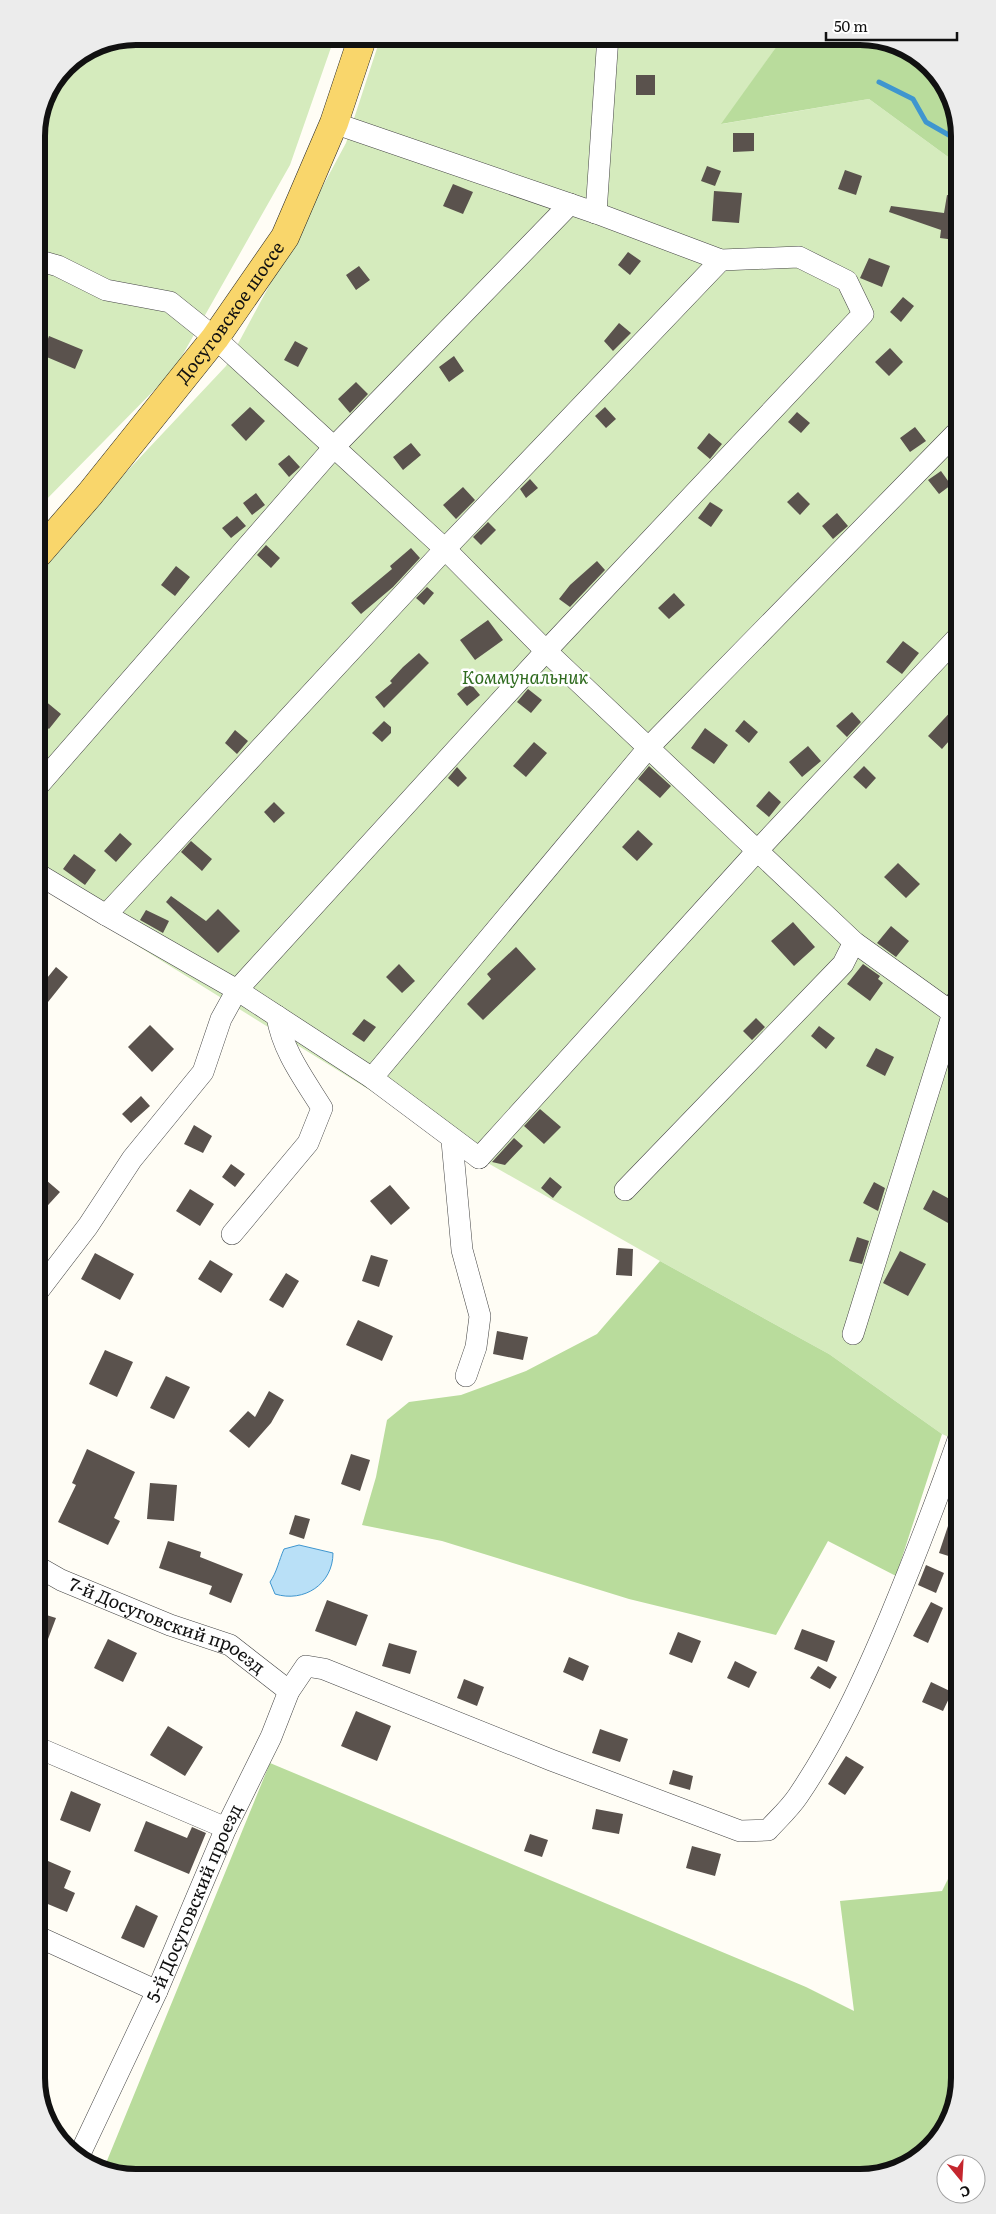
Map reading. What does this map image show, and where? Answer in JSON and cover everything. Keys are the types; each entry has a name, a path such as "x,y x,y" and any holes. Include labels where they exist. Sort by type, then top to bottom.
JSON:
{"main road":[{"name":"Досуговское шоссе","path":"45,546 90,494 214,338 285,237 334,123 360,45"}],"street":[{"path":"596,213 607,45"},
{"path":"45,1283 88,1226 132,1159 203,1072 221,1019 237,990 546,651 863,314 847,281 799,257 721,260 596,213 334,123"},
{"path":"45,778 335,446 570,204"},
{"path":"106,915 445,549 721,260"},
{"path":"45,262 58,266 106,290 170,302 214,338 335,446 445,549 546,651 854,942 951,1007"},
{"path":"372,1078 649,748 951,438"},
{"path":"479,1158 757,851 951,644"},
{"path":"45,878 237,990 278,1016 372,1078 479,1158"},
{"path":"625,1190 843,964 854,942"},
{"path":"232,1234 308,1143 322,1108 289,1053 280,1034 278,1016"},
{"path":"852,1334 951,1023"},
{"path":"466,1376 476,1347 480,1316 462,1250 452,1141 479,1158"},
{"name":"5-й Досуговский проезд","path":"81,2151 157,1991 226,1828 271,1737 289,1691 306,1666 324,1669 551,1760 740,1831 768,1830 797,1798 843,1722 871,1663 928,1526 951,1460"},
{"name":"7-й Досуговский проезд","path":"45,1571 61,1580 170,1626 230,1644 289,1691"},
{"path":"45,1751 226,1828"},
{"path":"45,1940 157,1991"}],"green space":[{"path":"136,45 332,45 290,165 174,370 45,501 45,130 48,112 54,96 60,85 76,67 90,57 112,48"},
{"name":"Коммунальник","path":"378,45 778,45 722,124 869,99 951,159 951,1438 942,1434 829,1354 479,1158 45,888 45,559 226,366 346,143"},
{"path":"778,45 866,45 884,48 906,57 929,76 936,85 946,106 949,118 951,159 869,99 721,124"},
{"path":"660,1261 829,1354 942,1434 896,1576 828,1541 776,1635 629,1599 442,1541 362,1525 376,1477 387,1420 409,1402 461,1395 526,1371 597,1334"},
{"path":"270,1763 806,1987 854,2011 840,1901 942,1891 951,1873 951,2078 948,2102 939,2124 929,2138 906,2157 890,2164 866,2169 130,2169 106,2164"}],"water":[{"path":"299,1545 333,1553 332,1564 328,1574 315,1589 306,1593 296,1596 275,1594 270,1582 284,1549"}],"building":[{"path":"636,75 655,75 655,95 636,95"},
{"path":"733,133 754,133 754,151 733,152"},
{"path":"707,166 721,171 715,186 701,181"},
{"path":"845,170 862,176 856,195 838,189"},
{"path":"453,184 473,192 463,214 443,206"},
{"path":"714,191 742,193 739,223 712,221"},
{"path":"947,195 951,196 951,239 940,238 941,230 889,212 891,206 944,213"},
{"path":"628,252 641,261 630,275 618,265"},
{"path":"869,258 890,266 882,287 860,278"},
{"path":"359,266 370,280 356,290 346,275"},
{"path":"903,297 914,306 901,322 890,312"},
{"path":"619,323 631,333 613,351 604,341"},
{"path":"49,336 83,350 75,369 45,356 45,347"},
{"path":"295,341 308,348 298,367 284,360"},
{"path":"890,348 903,362 889,376 875,362"},
{"path":"454,356 464,371 449,382 439,367"},
{"path":"356,382 368,394 350,413 338,399"},
{"path":"250,407 265,421 246,441 231,425"},
{"path":"605,407 616,419 606,428 595,416"},
{"path":"797,412 810,423 801,433 788,422"},
{"path":"915,427 926,441 910,452 900,438"},
{"path":"709,433 722,444 710,459 697,448"},
{"path":"411,443 421,455 403,470 393,457"},
{"path":"289,455 300,467 289,477 278,464"},
{"path":"941,471 951,485 939,494 928,480"},
{"path":"530,479 538,488 526,498 520,489"},
{"path":"463,487 475,500 456,519 443,505"},
{"path":"798,492 810,504 800,515 787,502"},
{"path":"256,493 265,505 252,515 243,503"},
{"path":"710,502 723,510 711,527 698,518"},
{"path":"837,513 848,526 833,539 822,526"},
{"path":"237,516 246,526 231,538 222,528"},
{"path":"488,522 496,530 481,545 473,537"},
{"path":"266,545 280,558 271,568 257,555"},
{"path":"411,548 420,558 393,587 361,614 351,603 392,569 390,566"},
{"path":"597,561 605,570 570,607 559,599 570,585"},
{"path":"176,566 190,577 175,596 161,585"},
{"path":"427,587 434,593 424,605 416,598"},
{"path":"674,593 685,605 669,619 658,608"},
{"path":"488,620 503,640 475,660 460,640"},
{"path":"903,641 919,653 902,674 886,662"},
{"path":"419,653 429,663 384,708 375,697 392,683 390,681"},
{"path":"470,683 480,695 467,706 457,694"},
{"path":"528,689 542,700 531,713 517,702"},
{"path":"45,701 61,714 49,729 45,726"},
{"path":"951,711 951,739 942,749 928,736"},
{"path":"852,712 861,722 847,737 836,726"},
{"path":"744,720 758,732 749,743 735,731"},
{"path":"384,721 391,727 391,733 382,742 372,733"},
{"path":"705,728 728,745 714,764 691,748"},
{"path":"235,730 248,741 237,754 225,743"},
{"path":"534,742 547,753 526,777 513,766"},
{"path":"808,746 821,761 802,777 789,762"},
{"path":"649,766 671,786 660,798 638,779"},
{"path":"864,766 876,778 866,789 853,777"},
{"path":"457,767 467,778 458,787 448,778"},
{"path":"769,791 781,802 769,817 756,806"},
{"path":"274,802 285,813 274,823 264,812"},
{"path":"638,830 653,844 637,861 622,847"},
{"path":"120,833 132,844 116,862 104,851"},
{"path":"191,841 212,859 202,871 181,852"},
{"path":"74,854 96,870 85,885 63,869"},
{"path":"898,863 920,884 906,898 884,877"},
{"path":"171,896 206,921 218,909 240,931 218,953 166,902"},
{"path":"146,910 169,921 163,933 140,920"},
{"path":"793,922 815,947 794,966 771,941"},
{"path":"891,926 909,941 896,957 877,943"},
{"path":"516,947 536,969 483,1020 467,1004 491,979 487,974"},
{"path":"399,964 415,981 402,993 386,977"},
{"path":"863,964 880,976 878,979 883,983 870,1001 847,984"},
{"path":"56,967 68,977 48,1002 45,999 45,981"},
{"path":"756,1018 765,1027 752,1040 743,1031"},
{"path":"364,1019 376,1027 364,1042 352,1034"},
{"path":"150,1025 174,1049 152,1072 128,1047"},
{"path":"819,1026 835,1038 826,1049 811,1036"},
{"path":"876,1048 894,1057 885,1076 866,1066"},
{"path":"141,1096 150,1106 131,1123 122,1114"},
{"path":"540,1109 561,1127 544,1144 524,1126"},
{"path":"194,1125 212,1136 203,1153 184,1144"},
{"path":"514,1138 523,1146 505,1165 492,1162"},
{"path":"231,1164 245,1174 235,1187 222,1177"},
{"path":"550,1177 562,1187 553,1198 541,1188"},
{"path":"45,1179 60,1192 45,1208"},
{"path":"874,1182 885,1188 878,1211 863,1203"},
{"path":"390,1185 410,1208 391,1225 370,1201"},
{"path":"190,1189 214,1204 200,1226 176,1211"},
{"path":"933,1190 951,1200 951,1225 923,1209"},
{"path":"857,1237 869,1241 862,1264 849,1261"},
{"path":"618,1248 633,1249 632,1276 616,1275"},
{"path":"900,1251 926,1264 908,1296 883,1283"},
{"path":"95,1253 134,1274 120,1300 81,1279"},
{"path":"371,1255 388,1260 379,1287 362,1281"},
{"path":"210,1260 233,1274 221,1293 198,1279"},
{"path":"286,1273 299,1281 283,1308 269,1300"},
{"path":"358,1320 393,1336 382,1361 346,1345"},
{"path":"497,1331 528,1337 523,1360 493,1354"},
{"path":"105,1350 133,1362 117,1397 89,1384"},
{"path":"166,1376 190,1387 174,1419 150,1408"},
{"path":"269,1391 284,1400 271,1423 249,1448 229,1431 248,1411 255,1417"},
{"path":"87,1449 135,1472 114,1518 120,1521 108,1545 58,1522 76,1485 72,1483"},
{"path":"351,1454 370,1460 360,1491 341,1484"},
{"path":"150,1483 177,1485 174,1521 147,1519"},
{"path":"295,1515 310,1519 304,1539 289,1534"},
{"path":"951,1517 951,1557 939,1553"},
{"path":"168,1541 201,1552 200,1557 243,1574 231,1603 209,1594 212,1586 159,1568"},
{"path":"926,1565 944,1573 936,1593 918,1585"},
{"path":"327,1600 368,1615 356,1646 315,1631"},
{"path":"931,1602 943,1608 928,1643 913,1636"},
{"path":"45,1615 56,1618 45,1647"},
{"path":"802,1629 835,1641 827,1662 794,1649"},
{"path":"678,1632 701,1641 692,1663 669,1654"},
{"path":"108,1639 137,1653 123,1682 94,1668"},
{"path":"389,1643 417,1651 410,1674 382,1666"},
{"path":"569,1657 589,1666 583,1681 563,1672"},
{"path":"735,1661 757,1672 749,1688 727,1678"},
{"path":"818,1666 837,1677 830,1689 810,1678"},
{"path":"464,1679 484,1687 477,1706 457,1698"},
{"path":"931,1682 951,1692 943,1711 922,1702"},
{"path":"356,1711 391,1726 377,1761 341,1746"},
{"path":"168,1726 203,1747 185,1776 150,1755"},
{"path":"600,1729 628,1739 620,1762 592,1753"},
{"path":"846,1756 864,1767 845,1795 828,1784"},
{"path":"673,1770 693,1776 690,1790 669,1784"},
{"path":"71,1791 101,1804 90,1832 60,1820"},
{"path":"596,1809 623,1814 619,1834 592,1829"},
{"path":"146,1821 187,1838 192,1827 206,1833 189,1874 134,1851"},
{"path":"530,1834 548,1840 542,1857 524,1851"},
{"path":"692,1846 721,1854 715,1876 686,1868"},
{"path":"48,1861 71,1871 64,1888 75,1893 67,1912 45,1903 45,1868"},
{"path":"136,1905 158,1916 144,1948 121,1938"}],"waterway":[{"path":"879,82 913,99 926,122 951,136"}]}
